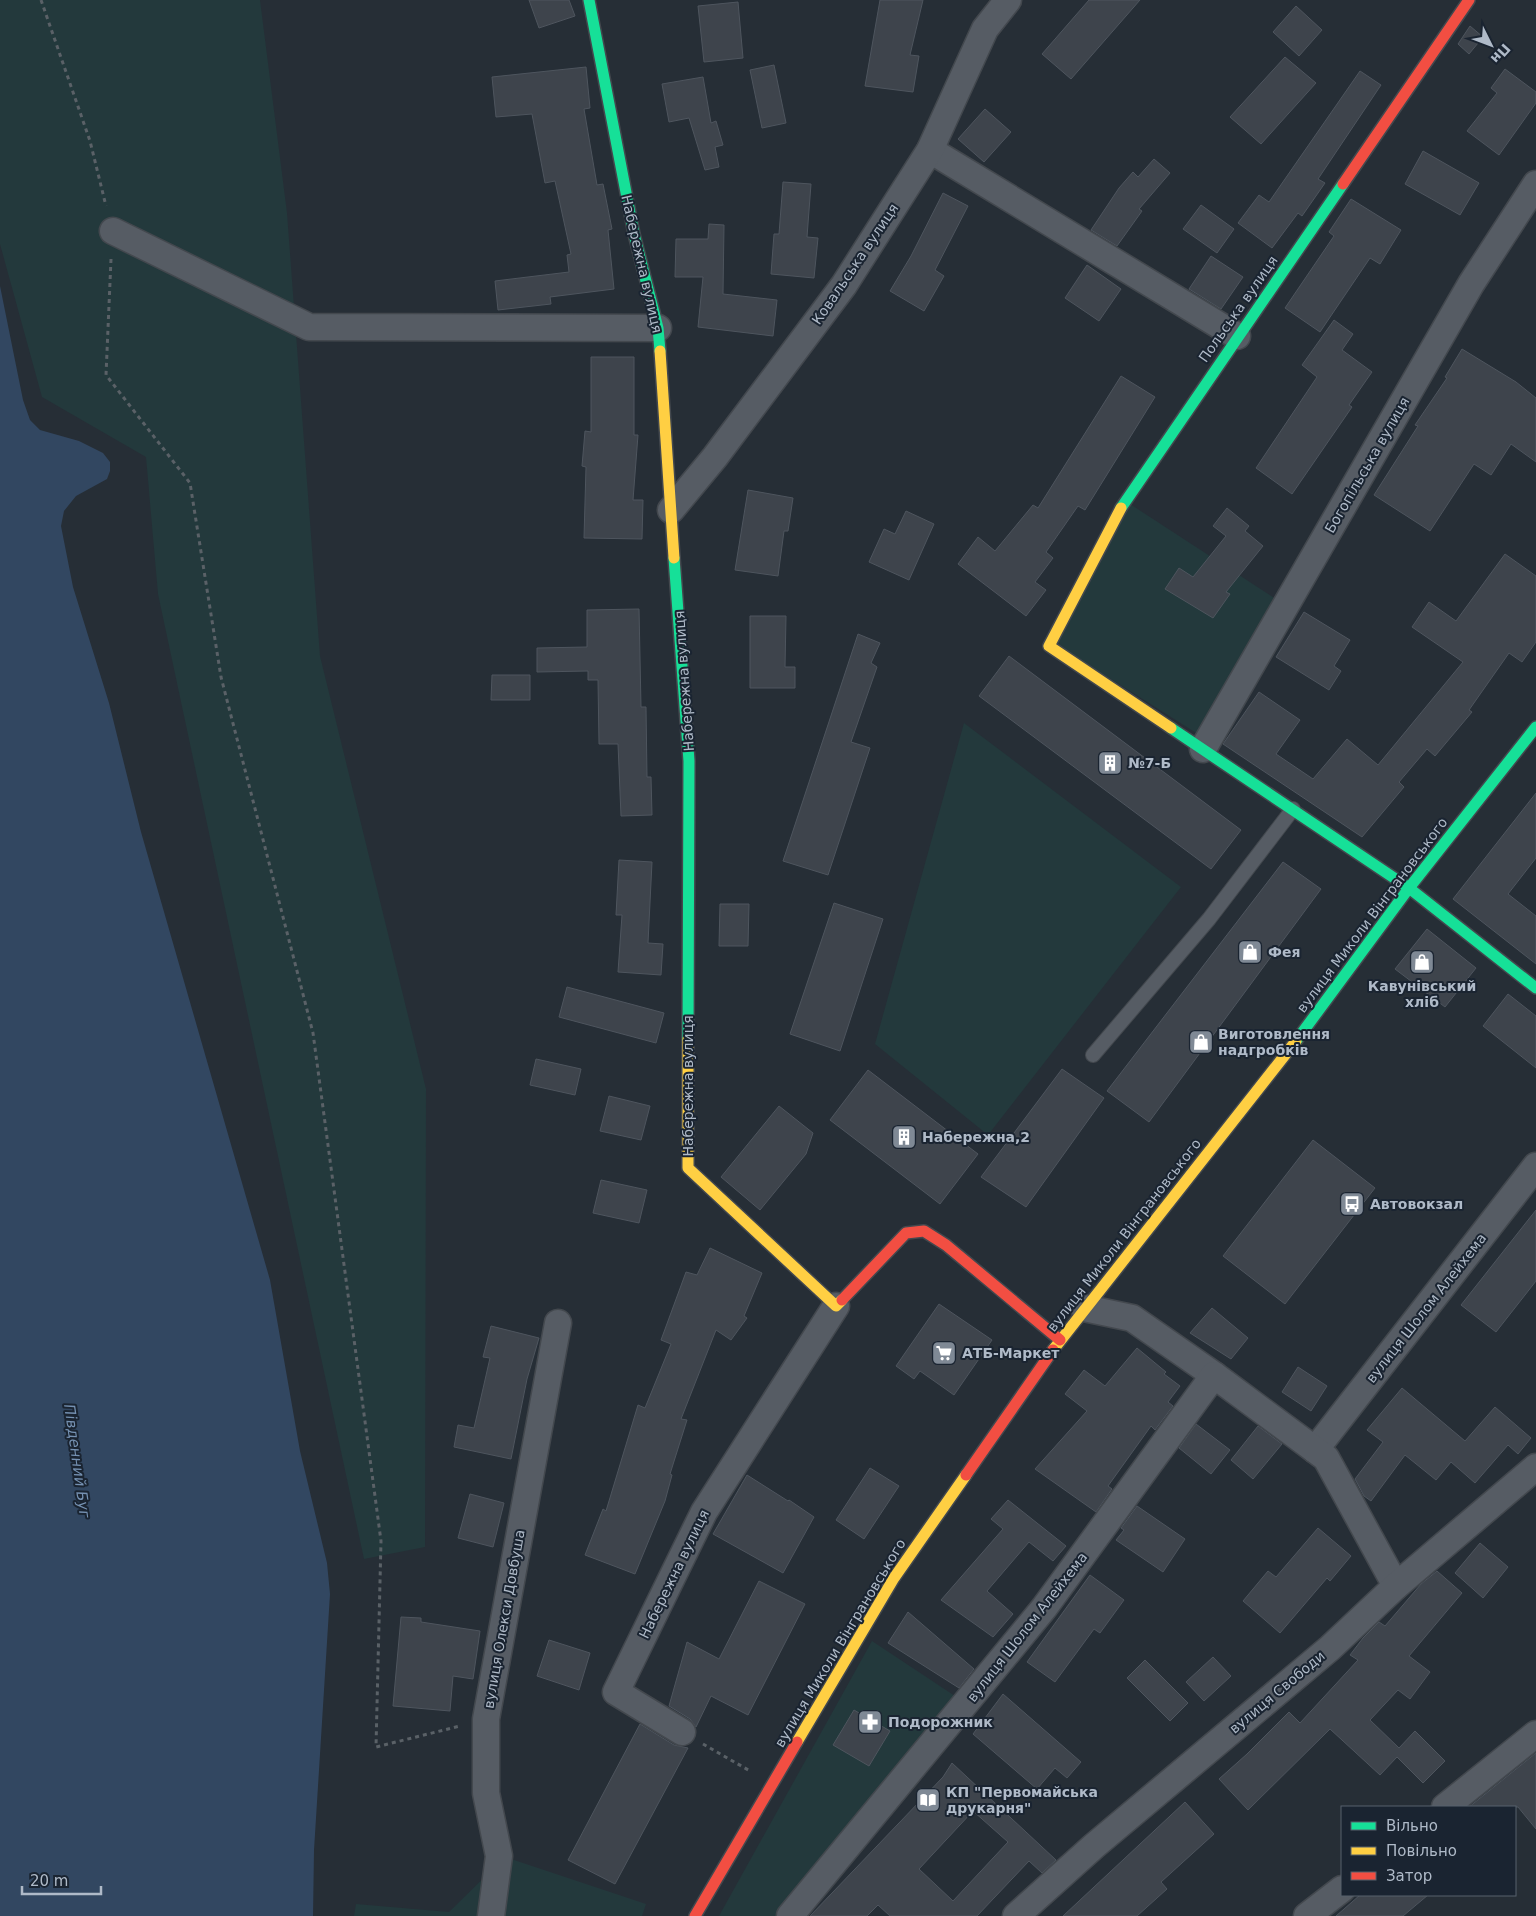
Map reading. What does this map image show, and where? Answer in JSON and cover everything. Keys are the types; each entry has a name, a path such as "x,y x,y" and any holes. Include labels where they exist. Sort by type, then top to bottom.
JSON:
{"street":[{"name":"Набережна вулиця","path":"589,0 634,234 658,328 690,761 688,1168 836,1306"},
{"name":"Ковальська вулиця","path":"671,510 721,450 844,285 930,150 985,29 1008,0"},
{"name":"Польська вулиця","path":"1203,749 1049,646 1124,502 1469,0"},
{"path":"930,150 1237,336"},
{"name":"Богопільська вулиця","path":"1203,749 1471,284 1536,184"},
{"path":"112,231 309,327 658,328"},
{"name":"вулиця Миколи Вінграновського","path":"695,1916 894,1578 1060,1340 1270,1075 1365,950 1408,888 1536,728"},
{"path":"1203,749 1408,888 1536,988"},
{"name":"вулиця Шолом Алейхема","path":"1315,1450 1536,1166"},
{"name":"Набережна вулиця","path":"682,1732 616,1692 704,1512 836,1306 906,1233 924,1231 946,1245 1060,1340"},
{"path":"1084,1308 1132,1318 1214,1375 1326,1458 1396,1586"},
{"name":"вулиця Олекси Довбуша","path":"491,1916 499,1856 486,1793 486,1719 558,1323"},
{"name":"вулиця Шолом Алейхема","path":"790,1916 1044,1608 1214,1375"},
{"name":"вулиця Свободи","path":"1016,1916 1094,1846 1330,1648 1396,1586 1536,1467"},
{"path":"1446,1806 1536,1734"},
{"path":"1307,1916 1341,1890"}],"lane":[{"path":"1094,1055 1209,919 1293,809"}],"path":[{"path":"40,0 90,141 112,231 106,375 190,483 222,676 313,1033 381,1541 376,1747 486,1719"},
{"path":"682,1732 772,1784"}],"green space":[{"path":"0,0 260,0 287,213 320,656 426,1089 425,1547 364,1559 158,594 146,457 42,397 0,244"},
{"path":"1130,504 1279,601 1201,736 1057,645"},
{"path":"964,723 1181,887 988,1135 875,1044"},
{"path":"872,1641 961,1700 781,1916 719,1916"},
{"path":"505,1857 646,1904 642,1916 354,1916 356,1904 449,1912"}],"water":[{"name":"Південний Буг","path":"0,286 23,400 30,420 40,430 79,441 103,453 110,462 110,471 107,479 76,496 64,511 61,526 73,587 109,703 141,832 270,1280 300,1451 327,1563 330,1594 314,1850 313,1916 0,1916"}],"building":[{"path":"529,0 569,0 575,16 539,28"},
{"path":"880,0 923,0 910,55 919,56 913,92 865,86"},
{"path":"1089,0 1140,0 1071,79 1042,54"},
{"path":"738,2 743,58 704,62 698,6"},
{"path":"1296,6 1322,30 1299,56 1273,32"},
{"path":"1470,26 1483,37 1469,54 1458,44"},
{"path":"1285,57 1316,83 1261,144 1230,117"},
{"path":"774,65 786,123 762,128 750,70"},
{"path":"586,67 590,108 584,109 597,185 603,184 612,229 608,230 614,289 550,297 551,304 498,310 495,281 569,272 567,255 571,254 555,181 545,183 532,114 496,117 492,77"},
{"path":"1505,69 1536,92 1536,103 1499,155 1467,131 1497,93 1491,88"},
{"path":"1360,71 1381,85 1318,179 1325,183 1302,216 1298,213 1272,248 1238,223 1259,195 1269,202"},
{"path":"703,77 711,123 716,121 723,145 715,147 719,167 705,170 689,118 669,122 662,84"},
{"path":"985,109 1011,132 984,162 958,139"},
{"path":"1423,151 1479,183 1460,215 1405,184"},
{"path":"1154,159 1170,173 1139,209 1142,211 1117,246 1091,230 1119,188 1133,172 1138,177"},
{"path":"783,182 811,184 807,237 818,238 814,278 771,274 774,234 779,234"},
{"path":"943,193 968,206 935,270 944,276 924,311 890,291 911,256"},
{"path":"1351,199 1401,230 1380,264 1370,258 1320,332 1285,308 1334,236 1329,232"},
{"path":"1201,205 1234,229 1217,253 1183,229"},
{"path":"709,224 724,225 723,294 777,300 773,336 698,327 703,277 675,277 676,239 708,239"},
{"path":"1211,256 1243,277 1221,309 1189,289"},
{"path":"1087,265 1121,289 1099,321 1065,298"},
{"path":"1334,320 1353,334 1342,350 1372,372 1349,405 1352,407 1292,494 1256,468 1317,377 1302,365"},
{"path":"1462,349 1516,382 1536,398 1536,462 1511,444 1491,475 1474,464 1430,531 1374,495 1418,426 1415,425 1447,378 1445,377"},
{"path":"591,357 634,357 634,435 638,435 633,500 643,500 642,539 584,538 586,467 582,466 585,431 591,432"},
{"path":"1121,376 1155,397 1085,510 1078,506 1046,552 1053,558 1035,582 1046,590 1026,616 958,564 978,537 995,551 1033,505 1038,508"},
{"path":"748,490 793,498 788,531 784,531 778,576 735,570"},
{"path":"1227,508 1249,526 1245,531 1263,546 1226,592 1230,594 1213,618 1165,589 1179,568 1193,577 1226,536 1213,526"},
{"path":"906,511 934,524 909,580 869,562 884,529 895,534"},
{"path":"1505,554 1536,576 1536,642 1522,662 1509,653 1469,710 1472,712 1435,756 1427,749 1399,782 1404,787 1362,837 1223,744 1259,692 1300,720 1276,754 1313,779 1347,739 1378,765 1463,662 1412,627 1429,602 1456,621"},
{"path":"639,609 641,707 646,707 647,777 651,777 652,815 621,816 618,744 599,744 598,680 588,680 588,671 537,672 537,648 587,647 587,610"},
{"path":"1304,612 1350,640 1334,666 1341,671 1329,690 1276,657"},
{"path":"750,616 786,616 785,667 795,667 795,688 750,688"},
{"path":"858,634 880,643 871,663 877,667 851,742 870,748 828,875 783,861"},
{"name":"№7-Б","path":"1009,656 1241,830 1211,869 979,696"},
{"path":"492,675 530,675 530,700 491,700"},
{"path":"1536,793 1536,858 1508,894 1536,916 1536,964 1453,899"},
{"path":"619,860 652,862 648,943 663,944 661,975 618,972 622,915 616,915"},
{"path":"1283,862 1321,889 1149,1122 1107,1091"},
{"path":"834,903 883,919 840,1051 790,1034"},
{"path":"720,904 749,904 748,946 719,946"},
{"path":"1427,929 1476,968 1445,1007 1395,969"},
{"path":"567,987 664,1013 656,1043 559,1017"},
{"path":"1508,994 1536,1016 1536,1068 1483,1026"},
{"path":"536,1059 581,1069 575,1095 530,1085"},
{"path":"1062,1069 1104,1098 1026,1207 981,1177"},
{"name":"Набережна,2","path":"868,1070 978,1154 940,1204 830,1120"},
{"path":"609,1096 650,1106 641,1140 600,1131"},
{"path":"779,1106 813,1133 806,1154 760,1210 721,1177"},
{"path":"1313,1140 1375,1188 1285,1304 1223,1256"},
{"path":"601,1180 647,1190 639,1223 593,1213"},
{"path":"1536,1210 1536,1281 1496,1332 1461,1305"},
{"path":"710,1248 762,1273 744,1316 747,1318 731,1340 716,1330 681,1419 687,1420 670,1474 672,1475 665,1501 635,1574 585,1555 603,1509 606,1511 638,1405 645,1408 671,1344 661,1340 686,1272 697,1275"},
{"name":"АТБ-Маркет","path":"939,1304 992,1340 954,1395 920,1371 914,1379 896,1366"},
{"path":"1212,1308 1248,1338 1231,1359 1190,1333"},
{"path":"491,1326 539,1338 527,1379 511,1459 454,1447 458,1425 474,1428 490,1358 483,1357"},
{"path":"1137,1348 1166,1372 1164,1374 1180,1386 1168,1402 1173,1406 1155,1430 1151,1426 1108,1486 1112,1489 1096,1512 1035,1469 1087,1411 1065,1394 1084,1370 1105,1386"},
{"path":"1298,1367 1327,1386 1311,1411 1282,1392"},
{"path":"1402,1388 1465,1441 1495,1407 1531,1438 1518,1454 1508,1445 1475,1483 1451,1462 1436,1480 1405,1455 1371,1501 1364,1496 1355,1479 1383,1442 1367,1430"},
{"path":"1196,1424 1230,1450 1211,1474 1179,1448"},
{"path":"1258,1426 1282,1444 1253,1479 1231,1460"},
{"path":"870,1468 899,1486 864,1539 836,1520"},
{"path":"747,1475 814,1517 783,1573 713,1534"},
{"path":"470,1494 504,1503 493,1547 458,1538"},
{"path":"1008,1500 1066,1546 1053,1561 1029,1542 987,1591 1013,1614 993,1637 941,1600 1003,1529 991,1519"},
{"path":"1137,1506 1185,1539 1163,1572 1116,1540 1124,1530 1121,1528"},
{"path":"1318,1528 1351,1556 1330,1581 1327,1578 1280,1633 1243,1601 1268,1571 1276,1577"},
{"path":"1480,1543 1508,1567 1483,1598 1455,1573"},
{"path":"1437,1571 1462,1593 1409,1656 1430,1672 1410,1699 1398,1690 1370,1720 1399,1748 1415,1731 1445,1761 1423,1783 1397,1757 1380,1775 1330,1729 1248,1810 1219,1779 1289,1712 1300,1723 1358,1660 1350,1655 1363,1638 1379,1622 1385,1626 1421,1584"},
{"path":"1090,1575 1124,1600 1100,1633 1094,1629 1055,1682 1027,1662"},
{"path":"759,1581 805,1604 748,1715 711,1696 696,1727 690,1719 669,1706 687,1642 719,1659"},
{"path":"908,1612 974,1669 959,1688 888,1643"},
{"path":"401,1617 421,1618 421,1622 480,1631 473,1679 453,1676 450,1711 393,1706"},
{"path":"549,1640 590,1653 579,1690 537,1676"},
{"path":"1213,1657 1231,1676 1204,1701 1186,1682"},
{"path":"1145,1660 1188,1703 1170,1721 1127,1678"},
{"path":"1003,1694 1081,1762 1067,1778 1055,1768 1037,1789 973,1734"},
{"path":"854,1710 890,1731 869,1766 833,1745"},
{"path":"640,1724 674,1745 688,1748 615,1884 568,1860"},
{"path":"1536,1753 1536,1829 1516,1806 1470,1806"},
{"path":"952,1763 1056,1860 1042,1873 1029,1861 977,1916 890,1916 878,1905 867,1916 810,1916 943,1777","holes":["973,1811 1008,1842 953,1901 919,1869"]},
{"path":"1185,1802 1214,1834 1161,1882 1167,1889 1137,1916 1063,1916"},
{"path":"1359,1896 1427,1896 1403,1916 1336,1916"}],"traffic: fast":[{"path":"589,0 634,234 658,328 660,351"},
{"path":"1121,508 1343,184"},
{"path":"674,558 689,761 688,1039"},
{"path":"1296,1041 1409,888 1536,727"},
{"path":"1171,728 1409,888 1536,988"}],"traffic: slow":[{"path":"660,351 674,558"},
{"path":"1121,508 1049,646 1171,728"},
{"path":"688,1039 688,1168 836,1306 842,1300"},
{"path":"1053,1350 1296,1041"},
{"path":"797,1742 894,1578 966,1475"}],"traffic: jam":[{"path":"1343,184 1469,0"},
{"path":"842,1300 906,1233 924,1231 946,1245 1060,1340"},
{"path":"966,1475 1053,1350"},
{"path":"695,1916 797,1742"}],"place":[{"name":"№7-Б","path":"1110,763"},
{"name":"Фея","path":"1250,952"},
{"name":"Кавунівський хліб","path":"1422,962"},
{"name":"Виготовлення надгробків","path":"1201,1042"},
{"name":"Набережна,2","path":"904,1137"},
{"name":"Автовокзал","path":"1352,1204"},
{"name":"АТБ-Маркет","path":"944,1353"},
{"name":"Подорожник","path":"870,1722"},
{"name":"КП \"Первомайська друкарня\"","path":"928,1800"}]}
